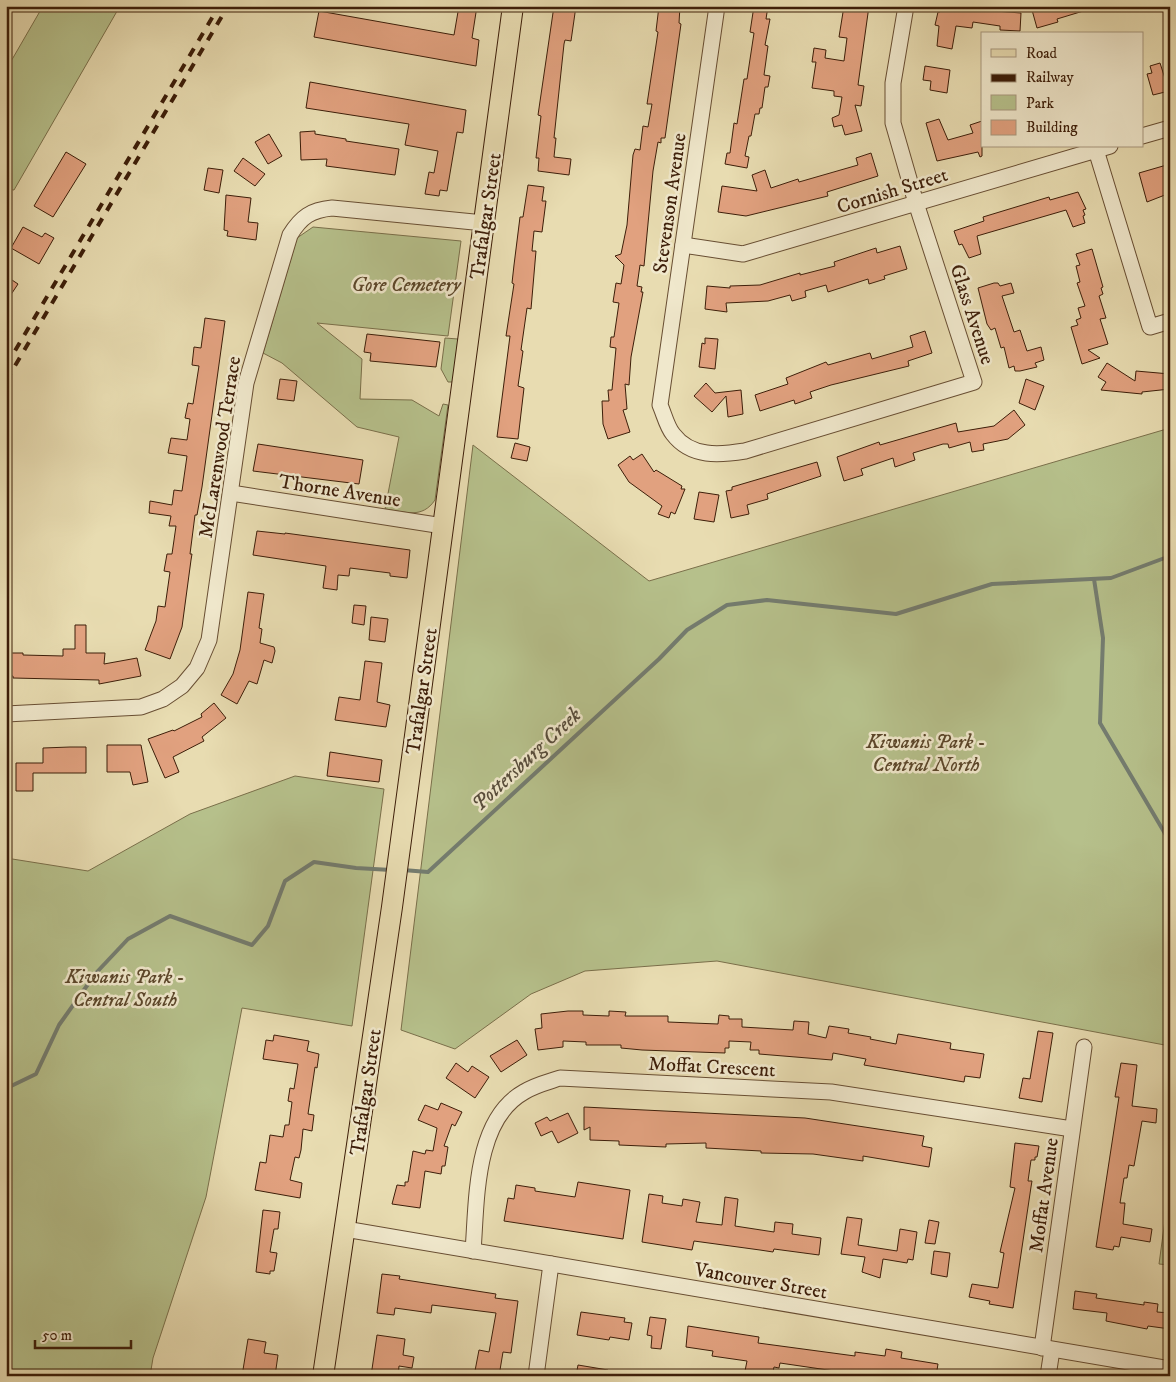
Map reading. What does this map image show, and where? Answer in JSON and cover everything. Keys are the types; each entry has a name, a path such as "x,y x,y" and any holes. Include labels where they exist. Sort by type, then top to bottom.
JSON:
{"main road":[{"name":"Trafalgar Street","path":"323,1376 392,907 513,6"}],"street":[{"name":"Stevenson Avenue","path":"660,405 716,6"},
{"name":"Glass Avenue","path":"660,405 672,434 689,449 718,455 746,451 974,382 916,203 893,123 893,83 906,6"},
{"path":"1144,135 1170,128"},
{"name":"Cornish Street","path":"683,245 743,254 1103,148"},
{"path":"1103,148 1150,327 1170,321"},
{"name":"McLarenwood Terrace","path":"6,714 141,707 163,699 182,686 197,668 209,640 246,383 290,235 298,222 317,209 332,208 484,223"},
{"name":"Thorne Avenue","path":"231,493 443,526"},
{"name":"Moffat Avenue","path":"1048,1376 1047,1349 1072,1129 1084,1047"},
{"name":"Moffat Crescent","path":"473,1251 485,1144 499,1115 523,1092 560,1078 831,1092 1072,1129"},
{"name":"Vancouver Street","path":"345,1230 1170,1369"},
{"path":"536,1376 551,1264"}],"green space":[{"path":"43,6 120,6 14,190 6,189 6,61 10,63"},
{"name":"Gore Cemetery","path":"313,227 461,241 448,336 317,323 362,359 360,399 412,400 439,416 443,404 448,405 435,500 425,510 413,513 385,509 399,437 357,427 282,363 263,353 297,238"},
{"path":"445,338 458,339 453,382 448,382 441,369"},
{"name":"Kiwanis Park - Central North","path":"1170,428 1170,1046 717,961 585,971 531,994 455,1049 401,1030 473,445 649,581"},
{"name":"Kiwanis Park - Central South","path":"295,776 384,789 352,1026 242,1008 206,1197 153,1358 150,1376 6,1376 6,858 88,871 190,814"},
{"path":"1170,1183 1170,1265 1159,1264"}],"building":[{"path":"459,6 477,6 472,38 479,40 476,66 314,37 319,11 454,35"},
{"path":"554,6 576,6 571,41 565,40 564,44 554,138 556,138 554,157 571,159 569,175 538,171 539,158 536,158 541,116 538,115"},
{"path":"659,6 680,6 679,23 681,24 665,138 661,138 661,143 658,142 653,171 644,266 640,265 637,286 642,287 641,292 643,292 631,357 629,385 625,384 627,409 623,410 630,432 608,439 603,424 602,401 609,401 608,390 612,390 616,348 610,347 611,337 614,337 619,303 613,302 616,283 621,284 624,265 615,256 621,254 627,225 633,155 635,149 640,150 643,126 648,127 652,104 647,104 658,32 656,31"},
{"path":"754,6 768,6 766,19 770,19 765,45 768,46 764,75 770,76 768,87 765,87 762,108 760,108 759,114 755,114 751,136 749,136 745,156 749,157 747,168 725,164 727,153 730,153 734,123 737,124 744,79 747,79 754,33 750,32"},
{"path":"844,6 869,6 858,85 864,86 861,106 855,105 862,131 845,135 842,125 834,127 832,118 839,115 842,97 834,96 834,91 812,88 816,62 812,62 814,48 826,50 825,58 844,61 847,38 839,37"},
{"path":"941,6 964,10 964,8 974,9 975,6 996,9 995,11 1021,13 1020,31 1000,30 1000,26 973,22 972,28 956,26 952,49 937,46 939,26 935,25"},
{"path":"1039,6 1089,6 1090,9 1057,19 1058,22 1037,28 1032,10 1040,8"},
{"path":"1160,63 1169,91 1153,95 1147,74 1152,73 1150,66"},
{"path":"925,66 950,70 947,93 930,90 931,81 923,80"},
{"path":"310,82 466,110 463,133 457,132 447,191 440,190 439,196 425,194 429,172 434,173 438,151 405,145 409,124 306,108"},
{"path":"939,119 948,140 973,133 970,125 981,121 982,156 980,157 978,152 937,161 926,123"},
{"path":"315,131 315,134 346,139 346,141 399,149 395,175 326,166 327,159 301,160 300,132"},
{"path":"269,134 282,156 268,164 255,142"},
{"path":"66,152 86,164 53,217 34,206"},
{"path":"871,153 878,176 827,192 828,196 746,216 718,212 722,186 757,191 752,175 765,170 771,188 798,179 799,182 858,165 856,158"},
{"path":"243,158 265,174 255,186 234,171"},
{"path":"1170,164 1170,193 1147,202 1139,173"},
{"path":"208,168 223,170 219,193 204,190"},
{"path":"528,185 544,187 542,201 546,201 542,232 534,231 532,251 536,251 531,309 527,308 518,386 524,388 518,439 497,437 510,336 506,336 514,284 512,283 514,265 520,217 523,217"},
{"path":"1078,192 1086,209 1083,210 1085,223 1073,227 1066,210 977,236 981,254 969,258 962,244 959,245 954,231 984,221 983,217 1049,197 1050,200"},
{"path":"226,195 251,198 248,222 258,223 256,240 227,236 228,231 224,230"},
{"path":"23,227 42,237 45,233 54,238 39,264 11,248"},
{"path":"900,246 907,269 884,276 885,279 869,284 868,279 828,292 826,285 805,291 806,297 792,301 790,295 768,301 726,303 727,312 705,309 707,286 730,288 730,286 760,285 800,273 800,275 835,266 834,262 876,248 877,253"},
{"path":"1092,249 1103,287 1101,288 1103,294 1099,296 1106,318 1100,319 1108,344 1088,350 1100,358 1082,364 1071,327 1078,325 1076,320 1081,318 1078,308 1085,306 1077,283 1080,282 1076,266 1080,265 1076,254"},
{"path":"6,276 18,284 6,302"},
{"path":"998,283 1000,286 1011,283 1014,293 1002,296 1014,332 1020,330 1027,351 1041,347 1044,360 1035,363 1037,367 1020,371 1015,371 1014,366 1009,368 1004,347 1001,348 995,328 991,330 987,324 978,288"},
{"path":"205,318 225,321 202,487 197,515 195,515 190,554 192,554 182,627 170,659 145,650 156,621 158,606 165,607 170,572 164,571 167,554 172,554 176,526 169,526 171,516 149,513 150,501 172,505 174,490 182,491 187,456 168,453 171,438 187,440 190,419 185,418 188,403 193,404 199,366 192,365 194,347 201,348"},
{"path":"925,331 932,353 908,361 909,366 831,385 810,392 812,398 795,404 794,400 760,411 755,395 788,384 786,378 826,362 828,365 870,353 872,359 913,347 910,336"},
{"path":"367,334 440,342 436,367 370,361 371,353 364,352"},
{"path":"705,338 718,339 715,369 699,367 702,343 705,344"},
{"path":"1107,363 1135,381 1136,371 1170,374 1170,389 1142,392 1142,394 1101,390 1106,382 1098,377"},
{"path":"280,379 297,381 294,401 277,399"},
{"path":"1026,379 1044,386 1035,410 1019,403"},
{"path":"706,383 715,393 741,390 743,414 728,417 726,396 712,412 694,396"},
{"path":"1014,410 1025,425 1008,439 983,444 984,450 972,452 970,442 949,448 948,444 943,444 913,453 915,460 895,467 893,458 861,469 863,475 844,481 837,457 879,442 880,445 956,423 958,432 994,426"},
{"path":"515,443 530,447 527,461 511,458"},
{"path":"258,444 363,460 359,484 253,471"},
{"path":"642,454 654,472 656,470 682,486 681,489 685,489 675,514 671,512 669,518 658,514 662,506 629,482 618,465 630,456 633,460"},
{"path":"817,462 821,476 767,494 768,499 747,505 749,514 731,518 726,491 732,490 732,487"},
{"path":"699,492 719,495 714,522 694,519"},
{"path":"257,531 410,550 407,578 390,576 390,573 350,568 349,576 338,575 337,590 323,588 326,566 253,555"},
{"path":"248,592 264,594 259,628 262,629 260,643 274,647 275,651 272,663 264,660 257,684 249,681 237,704 221,695 233,674 240,650"},
{"path":"354,605 366,606 364,625 352,623"},
{"path":"371,617 388,619 385,642 369,640"},
{"path":"75,625 86,625 86,653 105,653 104,664 137,658 141,676 99,684 99,680 13,678 13,676 7,676 6,653 63,656 63,649 75,649"},
{"path":"365,661 382,663 377,702 390,705 386,727 335,720 339,697 360,700"},
{"path":"214,703 226,718 202,737 204,741 173,757 179,772 165,778 148,739 174,731 202,717 201,714"},
{"path":"107,745 141,745 148,782 133,785 130,772 107,772"},
{"path":"86,747 86,773 33,773 33,791 16,791 16,763 43,763 43,748"},
{"path":"330,752 382,760 379,782 327,776"},
{"path":"583,1011 583,1015 609,1016 609,1011 626,1012 625,1016 668,1016 668,1022 718,1024 719,1015 729,1016 729,1019 742,1019 742,1027 793,1030 794,1021 809,1022 808,1034 826,1038 829,1026 849,1029 848,1033 896,1044 898,1034 951,1043 950,1049 984,1054 980,1078 965,1076 964,1082 864,1065 866,1059 833,1053 832,1060 759,1054 759,1050 750,1050 751,1042 729,1041 729,1048 725,1048 725,1053 642,1050 621,1048 621,1045 586,1045 586,1042 563,1041 563,1047 538,1050 535,1029 542,1028 541,1014"},
{"path":"1038,1031 1053,1033 1042,1102 1019,1098 1023,1078 1030,1079"},
{"path":"274,1035 309,1041 307,1051 319,1054 317,1068 315,1067 308,1114 314,1115 312,1131 303,1129 299,1158 295,1157 290,1180 302,1183 300,1198 255,1190 260,1162 266,1163 270,1135 283,1137 285,1125 289,1125 292,1102 288,1101 290,1088 294,1089 298,1064 263,1059 266,1040 273,1041"},
{"path":"517,1040 527,1055 501,1072 490,1056"},
{"path":"456,1063 468,1072 472,1066 489,1077 475,1098 446,1078"},
{"path":"1121,1063 1137,1065 1132,1106 1157,1109 1156,1123 1142,1121 1134,1166 1129,1165 1127,1178 1124,1178 1120,1203 1125,1203 1123,1224 1152,1229 1150,1242 1121,1237 1119,1247 1114,1246 1113,1250 1096,1247 1119,1097 1115,1097"},
{"path":"441,1103 462,1112 455,1126 452,1124 444,1146 448,1147 445,1166 442,1166 441,1174 425,1171 420,1208 392,1204 397,1185 405,1186 405,1182 408,1182 413,1151 425,1154 426,1150 433,1151 437,1128 418,1120 425,1105 438,1110"},
{"path":"584,1107 805,1118 924,1136 922,1146 932,1148 929,1167 863,1156 863,1161 813,1154 761,1153 761,1151 706,1148 706,1143 666,1144 666,1147 619,1145 619,1141 590,1140 590,1127 584,1130"},
{"path":"568,1113 578,1133 558,1143 552,1131 541,1136 535,1123 547,1117 550,1121"},
{"path":"1015,1143 1039,1146 1037,1157 1035,1157 1035,1160 1031,1160 1028,1181 1032,1181 1013,1308 989,1304 990,1301 969,1297 972,1284 998,1288 1004,1253 1000,1252 1015,1188 1010,1187"},
{"path":"578,1182 630,1190 623,1239 504,1221 508,1198 514,1199 516,1185 535,1188 535,1191 575,1197"},
{"path":"649,1194 663,1196 662,1203 682,1206 683,1199 700,1202 696,1222 722,1225 725,1197 738,1199 735,1226 774,1232 775,1222 793,1224 792,1234 821,1238 819,1255 774,1249 773,1252 694,1241 692,1250 642,1242"},
{"path":"263,1210 280,1212 278,1229 274,1229 270,1252 277,1253 274,1271 270,1271 270,1274 256,1272"},
{"path":"847,1217 862,1219 858,1245 897,1251 900,1229 917,1232 913,1260 908,1259 907,1263 883,1259 880,1278 862,1272 865,1257 841,1254"},
{"path":"929,1220 939,1222 935,1244 925,1243"},
{"path":"934,1251 950,1253 947,1277 931,1274"},
{"path":"382,1274 400,1276 399,1279 496,1294 495,1298 518,1301 511,1353 503,1352 499,1376 474,1376 479,1350 489,1352 496,1313 432,1305 431,1313 395,1308 394,1315 377,1313"},
{"path":"1075,1291 1097,1294 1096,1298 1144,1305 1144,1302 1158,1304 1157,1312 1170,1313 1170,1329 1148,1326 1147,1329 1106,1321 1107,1313 1073,1309"},
{"path":"581,1312 625,1318 624,1322 632,1323 629,1340 610,1337 609,1340 577,1335"},
{"path":"650,1317 666,1319 661,1349 651,1348 652,1336 647,1335"},
{"path":"688,1326 759,1337 758,1343 855,1356 855,1352 885,1356 886,1349 902,1352 901,1358 938,1364 936,1376 855,1376 855,1374 780,1363 779,1368 774,1367 772,1376 744,1376 747,1361 712,1356 713,1351 686,1347"},
{"path":"377,1335 405,1339 403,1355 414,1357 412,1368 399,1366 398,1376 371,1376"},
{"path":"248,1339 266,1342 264,1353 278,1355 275,1376 242,1376"},
{"path":"578,1365 608,1370 607,1376 576,1376"}],"waterway":[{"name":"Pottersburg Creek","path":"403,870 428,872 659,659 687,630 727,605 767,600 896,614 992,584 1111,578 1170,556"},
{"path":"1094,579 1103,638 1100,723 1170,842"},
{"name":"Pottersburg Creek","path":"6,1090 36,1074 59,1025 96,973 128,939 170,916 252,945 268,926 285,881 314,862 356,868 391,870"}],"railway":[{"path":"6,366 219,6"},
{"path":"6,381 228,6"}]}
